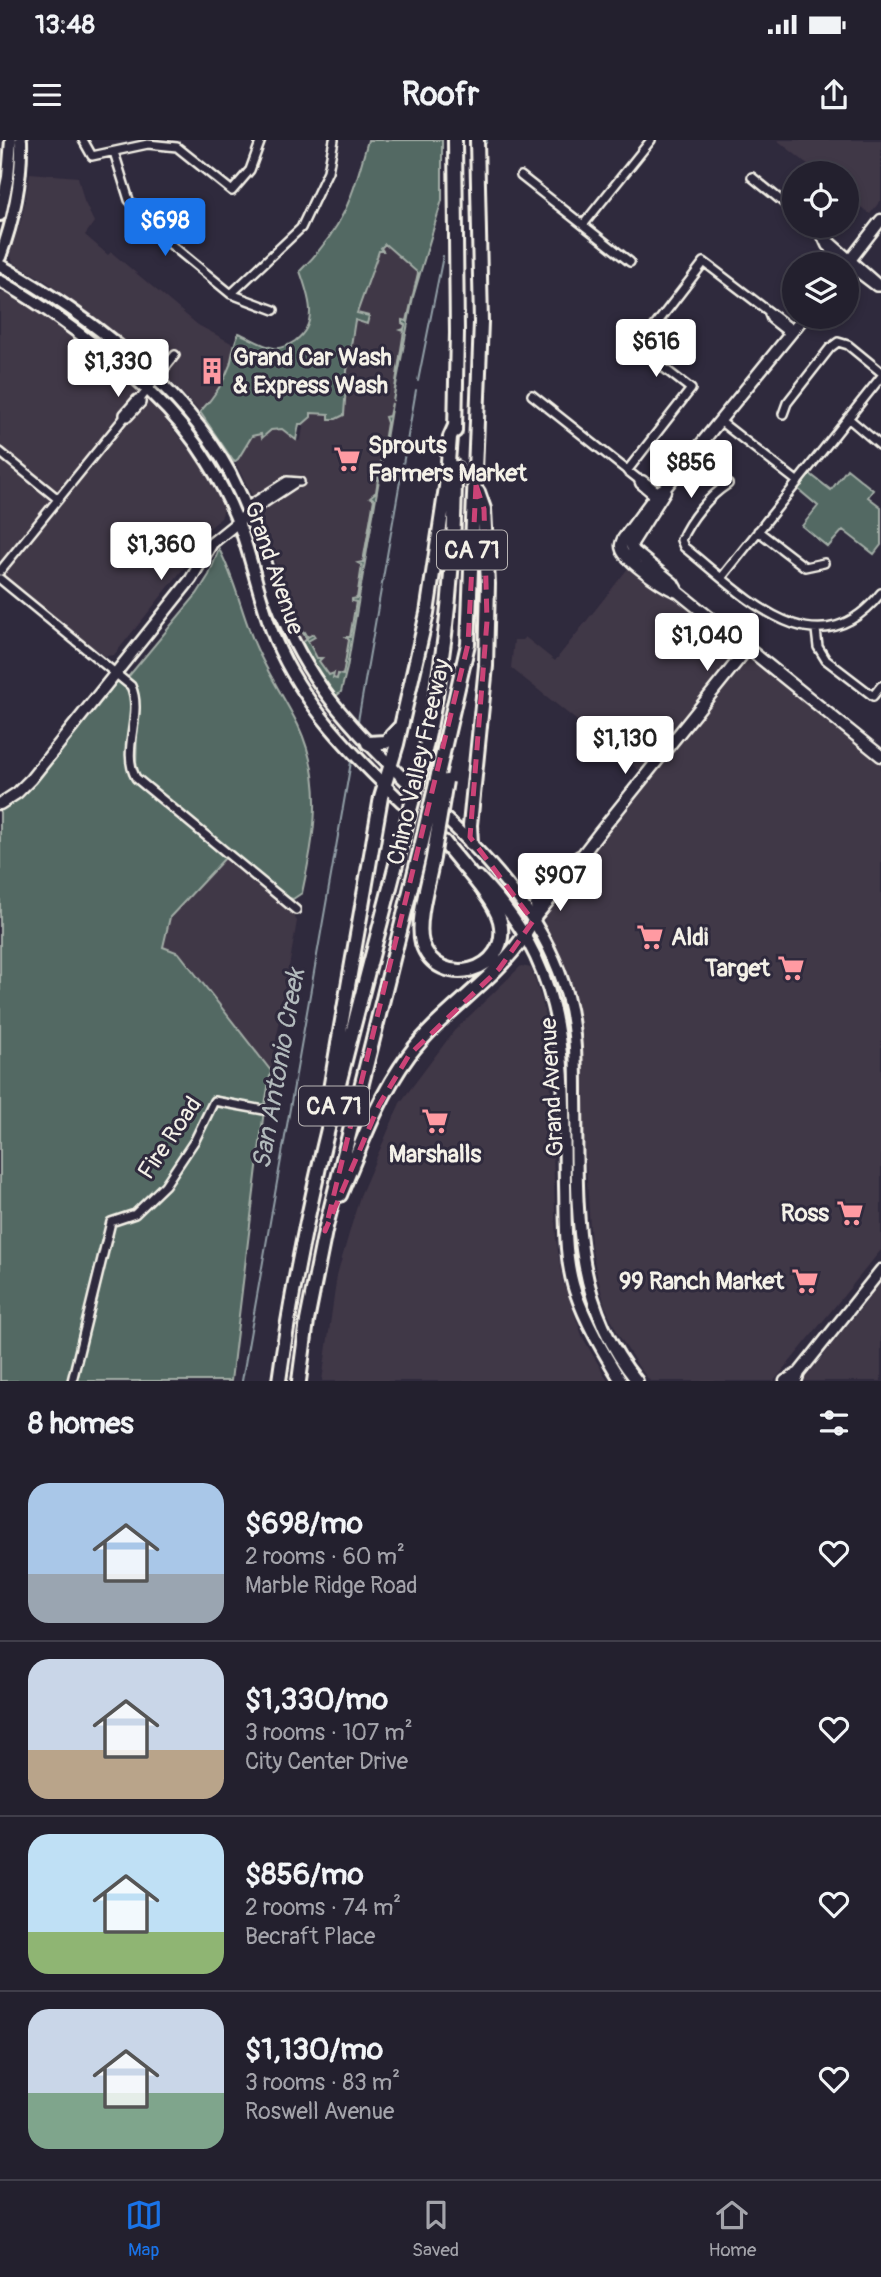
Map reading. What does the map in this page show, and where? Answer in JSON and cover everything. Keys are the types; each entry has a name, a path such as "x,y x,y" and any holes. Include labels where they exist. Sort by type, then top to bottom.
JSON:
{"highway":[{"name":"Chino Valley Freeway","path":"279,1381 288,1316 330,1123 422,765 442,665 455,515 455,140"},
{"name":"Chino Valley Freeway","path":"299,1381 307,1321 325,1230 421,847 442,778 468,644 481,322 477,140"},
{"path":"330,1123 328,1101 385,785 402,725 427,613 446,487 450,437 455,426"},
{"path":"471,843 487,621 484,509 476,485"},
{"path":"368,743 386,742 402,725"},
{"path":"442,778 433,858 421,920 423,945 428,955 445,968 460,972 473,970 494,956 501,942 501,923 492,904 442,841"},
{"path":"325,1230 379,1105 409,1055 431,1030 494,974 525,935"}],"main road":[{"path":"0,215 8,177 10,140"},
{"path":"0,257 14,212 22,163 21,140"},
{"path":"8,177 12,182 8,207 14,212"},
{"path":"856,252 881,220"},
{"name":"Grand Avenue","path":"0,265 71,310 156,379 181,404 207,437 230,472 247,510 273,594 288,632 312,675 343,717 407,782"},
{"name":"Grand Avenue","path":"0,281 62,321 145,394 173,414 198,447 237,518 266,616 279,647 307,698 339,739 402,802"},
{"path":"794,329 661,495 626,544 673,583 678,593 879,751"},
{"path":"0,797 22,781 192,577 212,543 247,510"},
{"path":"525,935 535,918 536,905 568,864 583,854 747,649"},
{"path":"0,804 26,785 114,670"},
{"name":"Grand Avenue","path":"445,818 505,880 535,918 560,975 572,1023 576,1065 579,1223 588,1287 608,1336 637,1381"},
{"name":"Grand Avenue","path":"442,841 499,898 525,935 549,985 559,1029 564,1075 569,1257 575,1290 596,1342 621,1381"},
{"path":"785,1381 797,1377 881,1270"}],"street":[{"path":"83,140 92,156 148,144 177,147 232,191 250,170 261,140"},
{"path":"231,294 301,229 328,171 334,140"},
{"path":"583,225 651,140"},
{"path":"114,152 130,200 169,243 231,294 274,310"},
{"path":"521,176 630,262"},
{"path":"752,177 782,201"},
{"path":"825,238 838,252"},
{"path":"627,471 691,389 638,348 704,262 792,332"},
{"path":"859,271 881,286"},
{"path":"722,577 881,374 848,345 838,342 830,348 787,403 783,414"},
{"path":"0,572 125,417 141,403 175,355"},
{"path":"532,395 661,495"},
{"path":"848,418 881,446"},
{"path":"721,422 798,482"},
{"path":"0,452 58,499"},
{"path":"247,510 298,482"},
{"path":"728,484 714,493 681,540 684,548 775,618 816,630 845,623 860,616 881,593"},
{"path":"758,531 805,567 824,563"},
{"path":"0,579 130,684 134,692 131,766 136,778 296,910"},
{"path":"816,630 818,648 826,660 873,696 881,687"},
{"name":"Fire Road","path":"72,1381 111,1222 135,1214 165,1185 195,1140 215,1101 264,1110"}],"highlighted area":[{"path":"476,485 484,509 487,621 470,837 533,921 499,969 409,1055 379,1105 325,1231 468,644"}],"shaded area":[{"path":"777,140 881,140 881,200 870,214 859,205 859,161 804,161"},
{"path":"30,173 78,177 84,201 94,222 85,235 108,255 111,252 198,325 233,344 231,362 216,393 200,412 162,372 90,314 47,282 13,262 10,254 22,217"},
{"path":"383,237 420,271 407,326 347,668 341,692 336,696 311,660 293,621 258,507 236,464 252,436 262,434 262,438 271,430 282,429 298,441 301,440 304,422 311,417 311,412 329,414 329,419 332,420 343,414 357,313"},
{"path":"5,292 41,314 100,359 154,406 197,459 223,505 221,518 202,535 183,569 114,655 105,656 0,576 0,294"},
{"path":"629,567 637,569 738,649 641,772 511,668 514,640 522,640 525,637 555,661"},
{"path":"747,655 881,762 881,1250 774,1381 650,1381 618,1334 605,1306 597,1275 591,1246 578,1028 564,968 545,927 544,918 599,842"},
{"path":"225,858 292,913 297,921 271,1071 179,953 163,947 170,917"},
{"path":"521,966 531,968 542,1001 549,1036 556,1239 563,1282 583,1338 608,1381 322,1381 337,1275 360,1196 400,1103 454,1031"},
{"path":"881,1283 881,1381 803,1381"}],"green space":[{"path":"368,140 442,140 442,200 413,297 393,401 404,331 401,330 405,325 402,320 407,321 418,273 385,244 381,248 383,251 379,251 357,313 369,316 367,324 355,320 344,415 329,419 329,414 311,413 311,417 299,424 296,440 282,429 271,430 262,438 261,434 252,436 234,462 200,412 225,378 239,333 265,346 277,348 290,344 303,334 310,317 310,308 300,271 337,226 351,196"},
{"path":"392,403 347,668 341,692 336,696 302,643 307,639 303,633 308,637 313,634 315,637 308,641 317,658 322,658 319,661 329,675 334,673 333,678 337,679 338,674 343,675 349,640 346,637 350,637 356,602 352,599 357,598 362,565 358,563 363,562 374,499 370,497 376,492 387,423 385,417 389,416"},
{"path":"847,469 873,490 868,497 881,507 881,545 874,554 843,530 828,547 802,526 818,506 798,489 810,474 831,490"},
{"path":"219,549 257,649 298,725 312,767 315,808 311,850 302,893 293,899 147,784 136,770 138,696 128,677 197,594 209,575"},
{"path":"120,681 129,690 132,699 127,766 131,778 225,858 170,917 163,947 179,953 271,1071 231,1381 0,1381 0,808 113,682"}],"waterway":[{"name":"San Antonio Creek","path":"418,381 443,256"},
{"name":"San Antonio Creek","path":"358,721 416,390"},
{"name":"San Antonio Creek","path":"242,1381 351,762"}],"place":[{"name":"Grand Car Wash & Express Wash","path":"212,371"},
{"name":"Sprouts Farmers Market","path":"347,459"},
{"name":"Aldi","path":"650,937"},
{"name":"Target","path":"791,968"},
{"name":"Marshalls","path":"435,1121"},
{"name":"Ross","path":"850,1213"},
{"name":"99 Ranch Market","path":"805,1281"}]}
